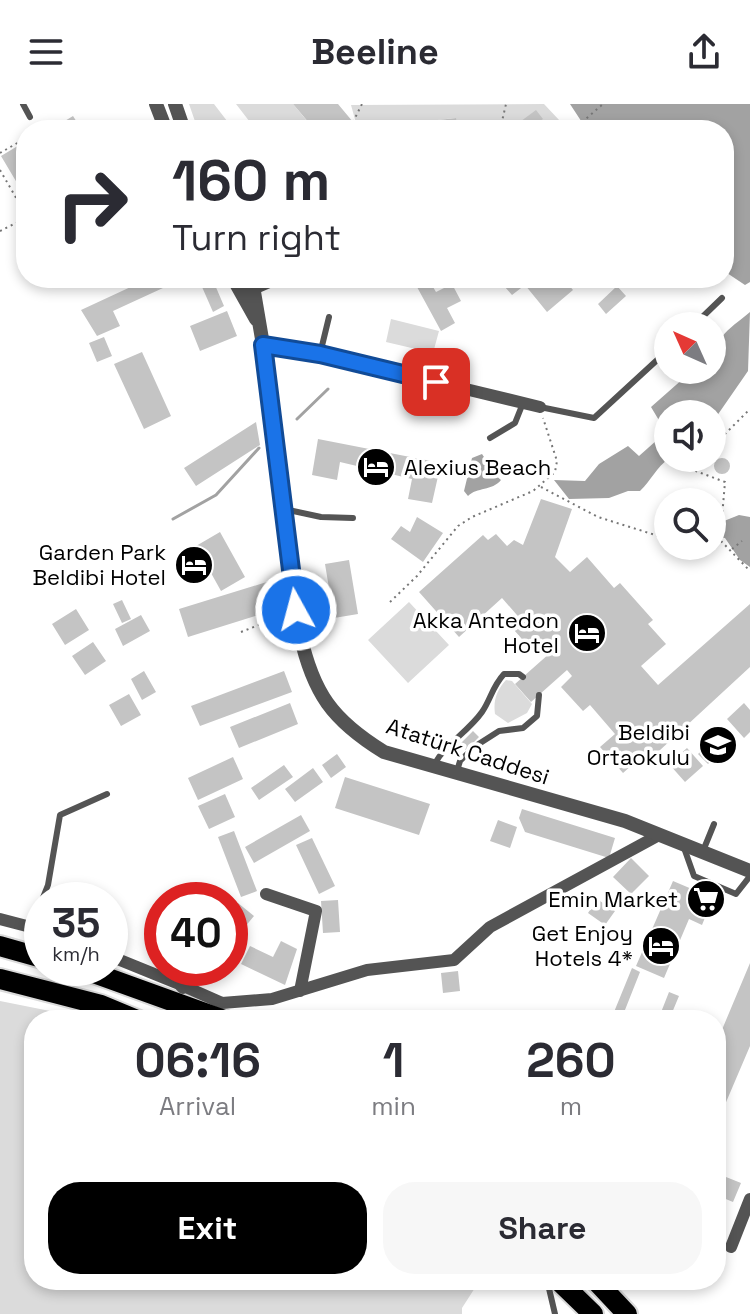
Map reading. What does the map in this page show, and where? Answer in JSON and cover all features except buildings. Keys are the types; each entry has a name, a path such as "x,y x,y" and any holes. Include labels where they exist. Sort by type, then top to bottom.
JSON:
{"highway":[{"path":"0,946 24,953"},
{"path":"0,979 113,1010"},
{"path":"128,985 200,1010"},
{"path":"568,1290 593,1314"},
{"path":"604,1290 627,1314"}],"street":[{"name":"Atatürk Caddesi","path":"248,289 263,345 296,610 308,672 329,706 354,734 384,752 625,821 682,842 750,873"},
{"path":"263,345 320,354 540,407"},
{"path":"184,986 222,1003 272,999 367,970 454,960 490,927 659,835"},
{"path":"266,894 316,911 300,991"},
{"path":"0,919 24,925"},
{"path":"181,986 202,1010"},
{"path":"731,1247 750,1199"}],"lane":[{"path":"23,104 30,117"},
{"path":"708,312 722,298"},
{"path":"320,354 329,317"},
{"path":"540,407 594,418 654,363"},
{"path":"490,438 515,423 523,403"},
{"path":"284,509 305,511 321,517 353,518"},
{"path":"433,768 440,753 483,711 492,687 504,674 523,677"},
{"path":"456,774 460,761 474,747 499,731 523,728 537,716 539,695"},
{"path":"49,882 60,815 107,794"},
{"path":"703,851 714,824"},
{"path":"682,842 694,876 736,894 750,873"},
{"path":"549,1290 555,1314"}],"path":[{"path":"585,120 603,104"},
{"path":"0,169 16,199"},
{"path":"390,602 417,576 458,526 539,486 555,472 557,461 540,407"},
{"path":"726,433 750,409"},
{"path":"698,472 725,482 724,488"},
{"path":"539,486 598,517 654,535"},
{"path":"731,549 742,541"},
{"path":"726,545 750,571"},
{"path":"241,632 296,610"}],"shaded area":[{"path":"189,104 214,104 226,120 195,120"},
{"path":"236,104 293,104 306,120 248,120"},
{"path":"544,104 559,120 355,120 351,105"},
{"path":"570,104 750,104 750,282 745,285 734,278 734,120 580,120"},
{"path":"750,312 748,371 726,403 726,400 659,400 677,384 726,384 728,330"},
{"path":"391,319 439,331 433,353 386,342"},
{"path":"654,443 656,472 640,491 628,491 609,498 569,499 554,480 585,481 599,464 628,446 639,456"},
{"path":"482,454 488,463 496,465 494,474 501,480 468,496 464,491 472,458"},
{"path":"739,515 750,517 750,567 740,560 726,539 726,520"},
{"path":"409,602 449,645 408,683 368,640"},
{"path":"506,680 512,681 532,704 527,713 508,723 495,714 496,696"},
{"path":"0,1001 45,1010 24,1010 24,1290 474,1290 462,1308 462,1314 0,1314"}],"waterway":[{"path":"297,419 328,389"},
{"path":"173,519 216,495 259,448"}],"place":[{"name":"Alexius Beach","path":"376,467"},
{"name":"Garden Park Beldibi Hotel","path":"194,565"},
{"name":"Akka Antedon Hotel","path":"587,633"},
{"name":"Beldibi Ortaokulu","path":"718,745"},
{"name":"Emin Market","path":"706,899"},
{"name":"Get Enjoy Hotels 4*","path":"661,946"}],"route":[{"path":"296,610 263,345 320,354 436,382"}]}
